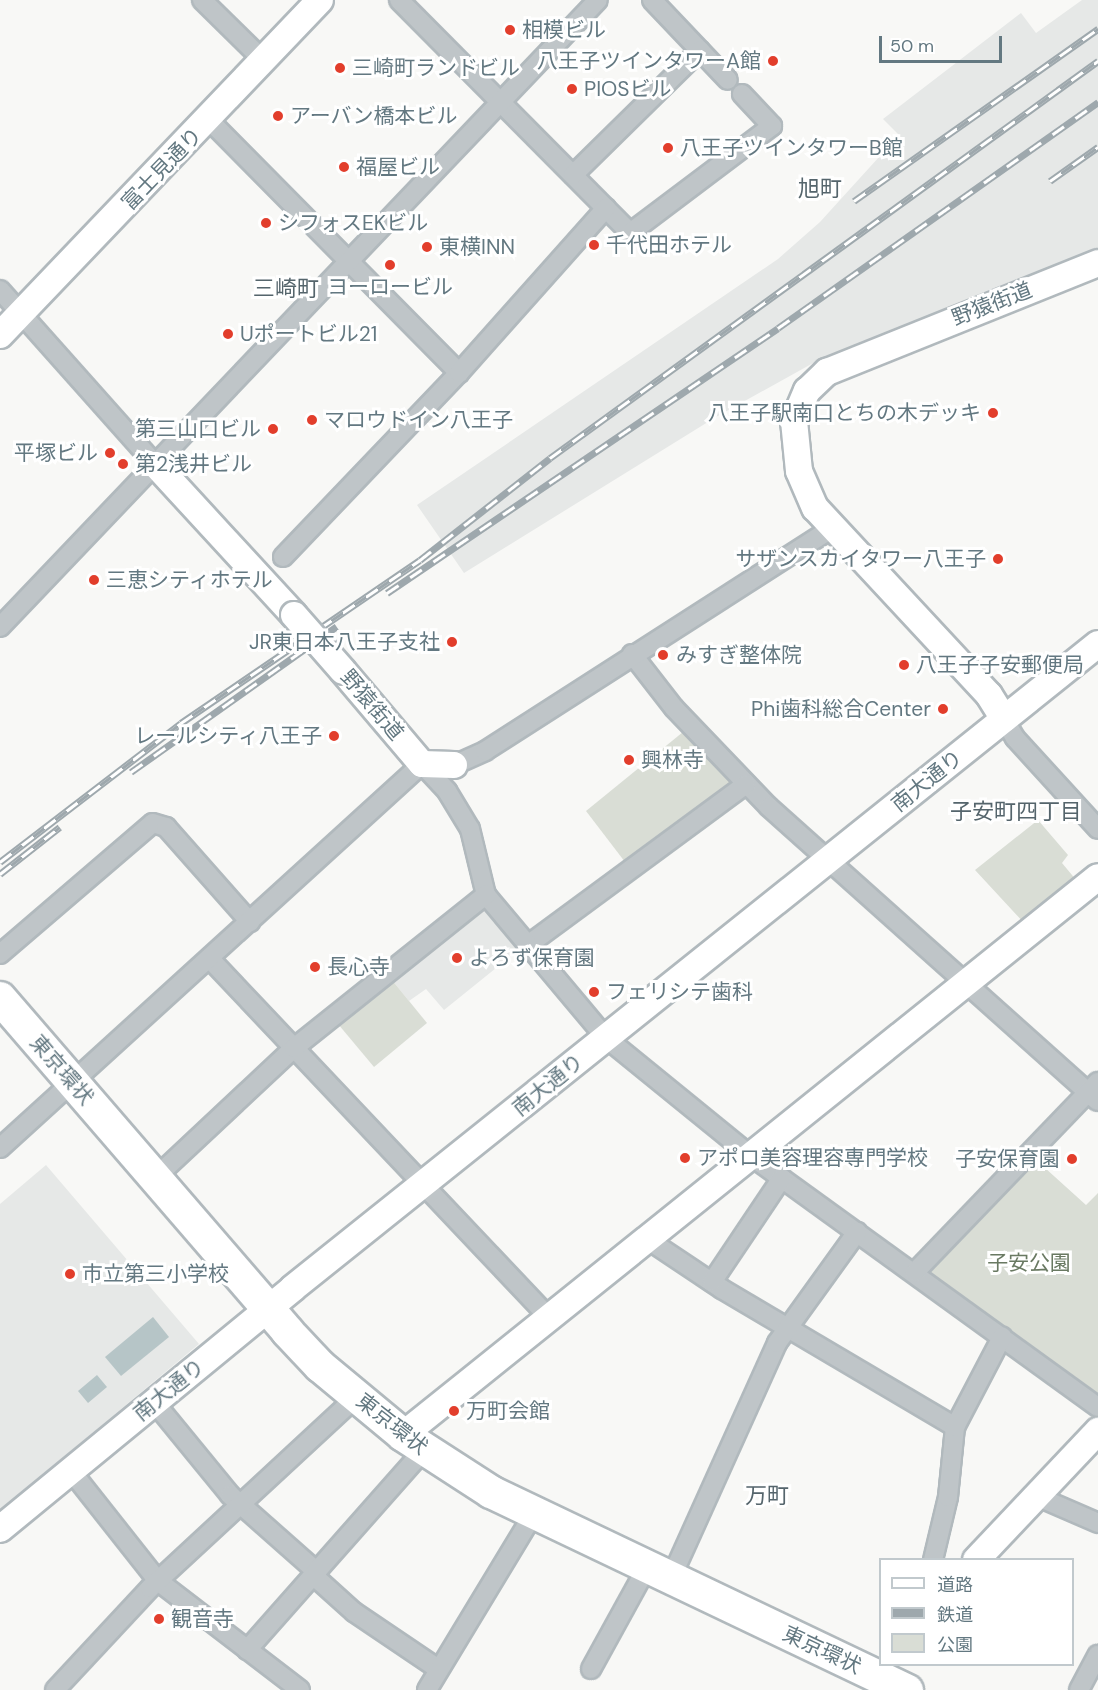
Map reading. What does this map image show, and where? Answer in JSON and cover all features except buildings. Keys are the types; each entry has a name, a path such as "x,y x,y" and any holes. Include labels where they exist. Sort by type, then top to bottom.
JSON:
{"highway":[{"name":"東京環状","path":"0,998 267,1309 320,1366 413,1442 534,1513 871,1680 907,1690"}],"street":[{"path":"202,0 264,61"},
{"name":"富士見通り","path":"0,335 209,120 320,0"},
{"path":"399,0 630,232 772,126 742,94"},
{"path":"0,627 598,0"},
{"path":"652,0 728,80"},
{"path":"573,175 700,51"},
{"path":"209,120 348,264 459,372"},
{"path":"284,557 459,372 606,208"},
{"name":"野猿街道","path":"1004,719 989,695 815,508 799,471 794,421 807,391 827,372 885,346 1098,263"},
{"name":"野猿街道","path":"0,290 294,615 422,764"},
{"path":"0,1148 74,1084 422,764 454,765 485,751 632,654 833,528"},
{"name":"南大通り","path":"0,1529 267,1309 1098,644"},
{"path":"632,654 666,699 746,784 828,860 1094,1092 915,1272"},
{"path":"1004,719 1016,738 1098,829"},
{"path":"422,764 447,791 470,829 486,894 606,1038 751,1156 915,1272 1098,1407"},
{"path":"528,945 746,784"},
{"path":"0,954 153,823 166,826 250,922"},
{"path":"247,1650 316,1574 413,1442 549,1318 1098,877"},
{"path":"155,1178 294,1048 486,894"},
{"path":"210,959 549,1318"},
{"path":"712,1282 782,1178"},
{"path":"591,1669 659,1573 777,1343 857,1232"},
{"path":"647,1239 712,1282 955,1427"},
{"path":"933,1558 948,1497 955,1427 1002,1337"},
{"path":"55,1690 89,1650 158,1581 239,1503 356,1397"},
{"path":"154,1402 239,1503 354,1612 437,1668"},
{"path":"978,1558 1098,1431"},
{"path":"71,1471 158,1581 300,1690"},
{"path":"1036,1496 1098,1523"},
{"path":"427,1690 437,1668 534,1513"},
{"path":"1079,1690 1098,1655"}],"shaded area":[{"path":"1082,0 1098,0 1098,249 824,357 716,417 464,573 417,505 778,259 820,222 899,135 883,119 1021,13 1036,33"},
{"name":"よろず保育園","path":"486,895 527,943 444,1010 426,989 409,1001 387,974"},
{"name":"市立第三小学校","path":"46,1165 199,1344 0,1510 0,1204"},
{"path":"153,1317 169,1337 121,1376 105,1357"},
{"path":"97,1375 107,1387 88,1403 78,1391"}],"green space":[{"path":"683,732 735,784 625,862 586,811"},
{"path":"1038,820 1068,855 1062,863 1077,881 1025,924 975,870"},
{"path":"387,974 427,1023 374,1067 333,1018"},
{"name":"子安公園","path":"1034,1158 1086,1205 1098,1193 1098,1399 925,1272"}],"railway":[{"path":"854,201 1098,29"},
{"path":"0,862 181,723 420,560 550,458 1098,61"},
{"path":"387,593 778,328 1098,102"},
{"path":"1050,181 1098,147"},
{"path":"131,772 337,626"},
{"path":"0,874 60,827"}],"place":[{"name":"相模ビル","path":"510,30"},
{"name":"八王子ツインタワーA館","path":"773,61"},
{"name":"三崎町ランドビル","path":"340,68"},
{"name":"PIOSビル","path":"572,89"},
{"name":"アーバン橋本ビル","path":"278,116"},
{"name":"八王子ツインタワーB館","path":"668,148"},
{"name":"福屋ビル","path":"344,167"},
{"name":"シフォスEKビル","path":"266,223"},
{"name":"千代田ホテル","path":"594,245"},
{"name":"東横INN","path":"427,247"},
{"name":"ヨーロービル","path":"390,265"},
{"name":"Uポートビル21","path":"228,334"},
{"name":"八王子駅南口とちの木デッキ","path":"993,413"},
{"name":"マロウドイン八王子","path":"312,420"},
{"name":"第三山口ビル","path":"273,429"},
{"name":"平塚ビル","path":"110,453"},
{"name":"第2浅井ビル","path":"123,464"},
{"name":"サザンスカイタワー八王子","path":"998,559"},
{"name":"三恵シティホテル","path":"94,580"},
{"name":"JR東日本八王子支社","path":"452,642"},
{"name":"みすぎ整体院","path":"663,655"},
{"name":"八王子子安郵便局","path":"904,665"},
{"name":"Phi歯科総合Center","path":"943,709"},
{"name":"レールシティ八王子","path":"334,736"},
{"name":"興林寺","path":"629,760"},
{"name":"よろず保育園","path":"457,958"},
{"name":"長心寺","path":"315,967"},
{"name":"フェリシテ歯科","path":"594,992"},
{"name":"アポロ美容理容専門学校","path":"685,1158"},
{"name":"子安保育園","path":"1072,1159"},
{"name":"市立第三小学校","path":"70,1274"},
{"name":"万町会館","path":"454,1411"},
{"name":"観音寺","path":"159,1619"}],"district":[{"name":"旭町","path":"820,189"},
{"name":"三崎町","path":"286,289"},
{"name":"子安町四丁目","path":"1016,812"},
{"name":"万町","path":"767,1496"}]}
